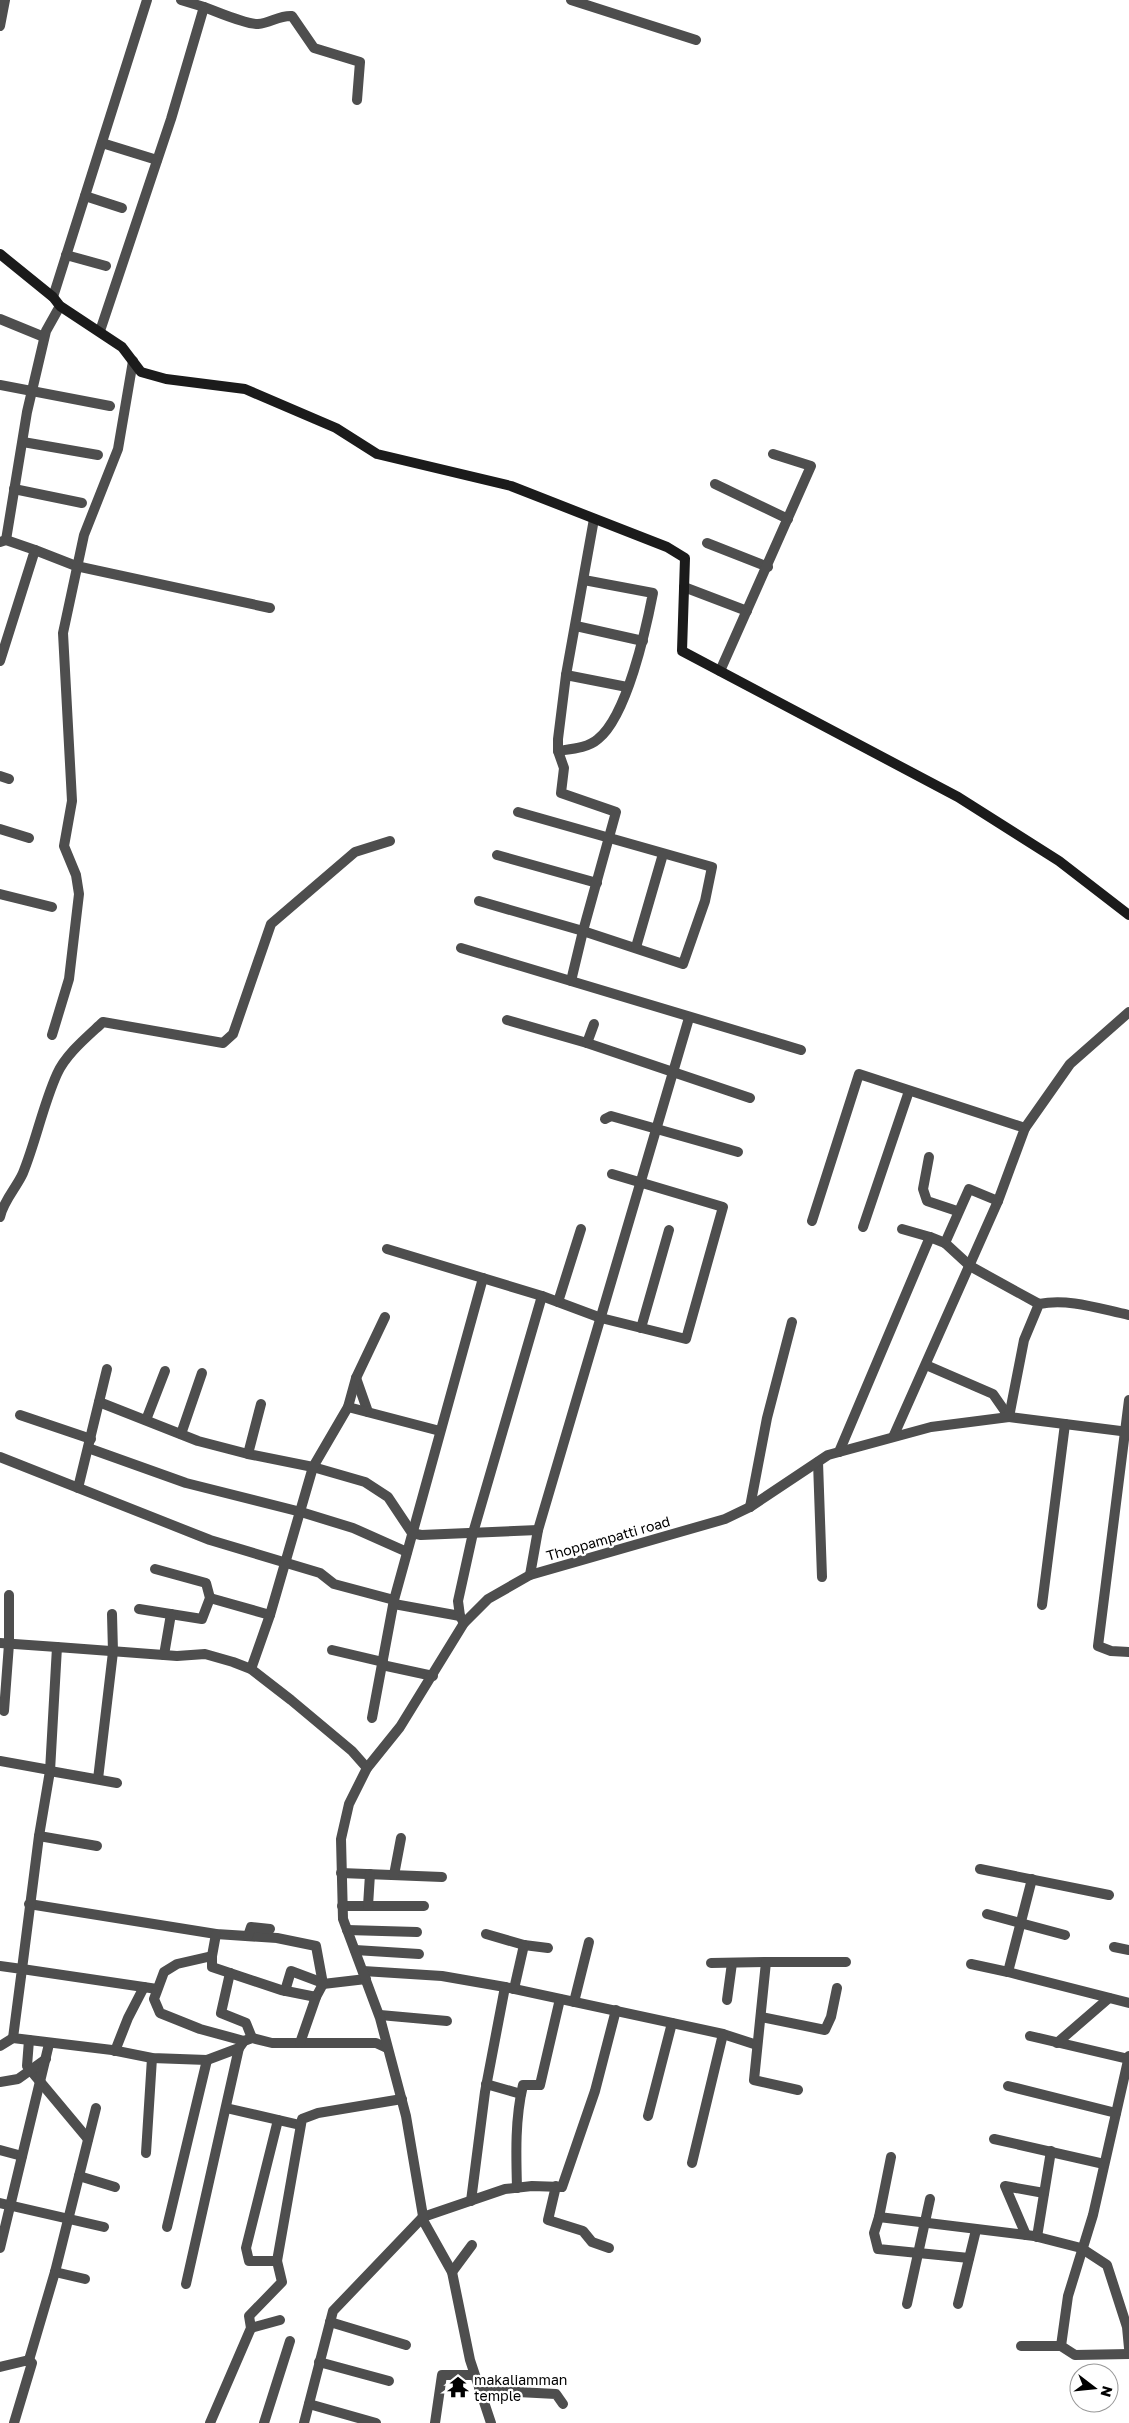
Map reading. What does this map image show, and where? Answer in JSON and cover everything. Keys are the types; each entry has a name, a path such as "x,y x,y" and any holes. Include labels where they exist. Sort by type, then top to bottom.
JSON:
{"street":[{"path":"0,26 5,0"},
{"path":"53,297 147,0"},
{"path":"181,0 255,24 266,23 282,15 292,16 314,48 360,62 357,100"},
{"path":"571,0 696,40"},
{"path":"100,331 157,160 204,7"},
{"path":"102,143 157,160"},
{"path":"85,196 122,208"},
{"path":"0,254 53,297 60,306 122,347 141,372 166,379 245,389 336,428 377,454 511,486 667,547 685,558 682,651 958,797 1059,861 1129,915"},
{"path":"66,255 106,266"},
{"path":"60,306 44,337 3,541 35,550 76,566 270,608"},
{"path":"0,319 44,337"},
{"path":"52,1035 69,979 79,894 76,875 64,846 72,800 63,634 84,535 118,449 132,361"},
{"path":"0,385 110,406"},
{"path":"23,442 98,455"},
{"path":"720,671 768,567 811,466 773,454"},
{"path":"715,484 788,519"},
{"path":"14,489 82,503"},
{"path":"572,981 583,931 616,812 561,793 564,768 558,751 566,676 594,519"},
{"path":"707,543 768,567"},
{"path":"0,661 35,550"},
{"path":"558,751 579,748 597,740 610,726 627,687 643,641 653,593 584,580"},
{"path":"684,587 747,611"},
{"path":"576,626 643,641"},
{"path":"566,676 627,687"},
{"path":"479,901 636,947 683,964 705,901 712,867 518,812"},
{"path":"0,830 29,838"},
{"path":"0,1217 1,1211 18,1185 32,1151 57,1074 72,1052 103,1022 223,1043 233,1034 271,924 356,852 390,841"},
{"path":"636,947 663,854"},
{"path":"497,855 597,883"},
{"path":"0,894 52,907"},
{"path":"461,948 800,1050"},
{"path":"894,1435 998,1201 1025,1128 1070,1064 1129,1012"},
{"path":"530,1575 538,1530 690,1018"},
{"path":"506,1020 587,1043 750,1098"},
{"path":"587,1043 594,1024"},
{"path":"812,1221 859,1074 1025,1128"},
{"path":"863,1228 909,1091"},
{"path":"605,1120 611,1116 738,1152"},
{"path":"929,1157 923,1189 927,1200 957,1211"},
{"path":"387,1249 542,1296 601,1318 686,1339 723,1207 612,1174"},
{"path":"945,1243 957,1211 969,1189 998,1201"},
{"path":"558,1302 581,1229"},
{"path":"902,1229 945,1243 970,1266 1039,1304 1052,1301 1074,1303 1129,1315"},
{"path":"641,1328 669,1230"},
{"path":"839,1452 930,1238"},
{"path":"372,1718 394,1602 483,1278"},
{"path":"0,1457 210,1540 320,1573 334,1584 462,1620 458,1601 473,1533 542,1296"},
{"path":"1010,1417 1024,1340 1039,1304"},
{"path":"252,1669 270,1615 313,1467 348,1407 356,1378 385,1317"},
{"path":"750,1507 767,1418 792,1322"},
{"path":"926,1365 993,1394 1010,1417"},
{"path":"78,1488 107,1369"},
{"path":"146,1420 165,1371"},
{"path":"181,1434 202,1373"},
{"path":"356,1378 368,1412"},
{"path":"1129,1400 1127,1432 1098,1646 1111,1651 1129,1652"},
{"path":"99,1402 181,1434 248,1454 313,1467 365,1482 388,1497 412,1533"},
{"path":"248,1454 261,1404"},
{"path":"348,1407 440,1431"},
{"path":"20,1415 186,1483 301,1512 353,1528 407,1552"},
{"name":"Thoppampatti road","path":"452,2272 438,2250 423,2217 402,2099 387,2048 380,2015 343,1919 341,1839 347,1813 367,1768 400,1727 433,1676 462,1620 488,1599 530,1575 725,1519 750,1507 779,1485 828,1455 894,1435 931,1427 1010,1417 1127,1432"},
{"path":"1042,1606 1064,1424"},
{"path":"818,1462 822,1577"},
{"path":"412,1533 538,1530"},
{"path":"139,1609 202,1619 210,1598 206,1583 155,1569"},
{"path":"4,1711 4,1643 9,1595"},
{"path":"210,1598 270,1615"},
{"path":"98,1779 113,1652 112,1614"},
{"path":"164,1655 172,1614"},
{"path":"4,1643 164,1655 205,1654 252,1669 352,1751 367,1768"},
{"path":"13,2038 38,1836 50,1770 56,1647"},
{"path":"332,1650 433,1676"},
{"path":"0,1761 117,1783"},
{"path":"38,1836 97,1846"},
{"path":"394,1875 401,1838"},
{"path":"980,1869 1109,1895"},
{"path":"341,1873 442,1877"},
{"path":"368,1906 370,1874"},
{"path":"1008,1972 1032,1879"},
{"path":"29,1904 216,1934 277,1938 316,1946 323,1983 316,1997 300,2043"},
{"path":"342,1906 424,1906"},
{"path":"987,1914 1064,1934"},
{"path":"248,1936 251,1927 270,1929"},
{"path":"347,1930 418,1932"},
{"path":"216,1934 212,1967 285,1991 316,1997"},
{"path":"486,1934 524,1945 548,1948"},
{"path":"574,2002 589,1942"},
{"path":"470,2202 486,2084 510,1988 524,1945"},
{"path":"1114,1947 1129,1950"},
{"path":"355,1950 419,1954"},
{"path":"212,1956 177,1964 164,1972 154,1999 160,2013 200,2029 245,2042 376,2043 387,2048"},
{"path":"766,1962 754,2080 798,2090"},
{"path":"710,1963 846,1962"},
{"path":"727,2000 732,1963"},
{"path":"971,1964 1129,2003"},
{"path":"0,1966 157,1989"},
{"path":"285,1991 291,1970 323,1983 365,1975 442,1976 616,2010 723,2034 757,2045"},
{"path":"186,2284 226,2108 245,2042 246,2023 221,2013 230,1973"},
{"path":"115,2051 128,2018 144,1987"},
{"path":"761,2017 825,2030 831,2017 837,1988"},
{"path":"1057,2042 1109,1998"},
{"path":"517,2188 516,2146 523,2085 540,2085 560,1999"},
{"path":"304,2423 333,2311 347,2294 423,2217 505,2189 562,2186 595,2091 616,2010"},
{"path":"380,2015 447,2021"},
{"path":"648,2116 672,2024"},
{"path":"692,2163 723,2034"},
{"path":"0,2036 49,2044 115,2051 152,2058 207,2060 245,2042"},
{"path":"1030,2036 1129,2057 1093,2215 1068,2296 1062,2346"},
{"path":"0,2046 13,2038"},
{"path":"28,2040 27,2066 29,2070 88,2140"},
{"path":"0,2248 5,2204 22,2156 49,2044"},
{"path":"146,2153 152,2058"},
{"path":"0,2082 18,2079 46,2059"},
{"path":"167,2227 207,2060"},
{"path":"486,2084 521,2094"},
{"path":"1008,2086 1116,2113"},
{"path":"210,2423 251,2328 249,2316 282,2282 277,2261 302,2119 318,2114 402,2099"},
{"path":"14,2423 32,2362 29,2360 55,2272 96,2108"},
{"path":"226,2108 300,2125"},
{"path":"277,2261 249,2261 246,2248 278,2120"},
{"path":"994,2139 1104,2164"},
{"path":"0,2150 22,2156"},
{"path":"1037,2237 1051,2151"},
{"path":"891,2157 874,2233 878,2249 969,2258"},
{"path":"79,2176 115,2187"},
{"path":"556,2186 548,2220 583,2230 592,2242 609,2248"},
{"path":"1026,2235 1005,2186 1044,2193"},
{"path":"907,2304 930,2198"},
{"path":"5,2204 104,2227"},
{"path":"879,2217 1026,2235 1082,2248 1107,2265 1127,2326 1129,2348"},
{"path":"958,2304 976,2230"},
{"path":"472,2245 452,2272 474,2375 491,2423"},
{"path":"55,2272 86,2279"},
{"path":"251,2328 280,2320"},
{"path":"330,2322 406,2345"},
{"path":"264,2423 290,2341"},
{"path":"1021,2346 1062,2346 1075,2355 1129,2354"},
{"path":"0,2367 29,2360"},
{"path":"320,2362 389,2381"},
{"path":"435,2423 442,2375 474,2375"},
{"path":"479,2390 556,2394 563,2404"},
{"path":"308,2404 376,2423"}],"place":[{"name":"makaliamman temple","path":"458,2387"}]}
